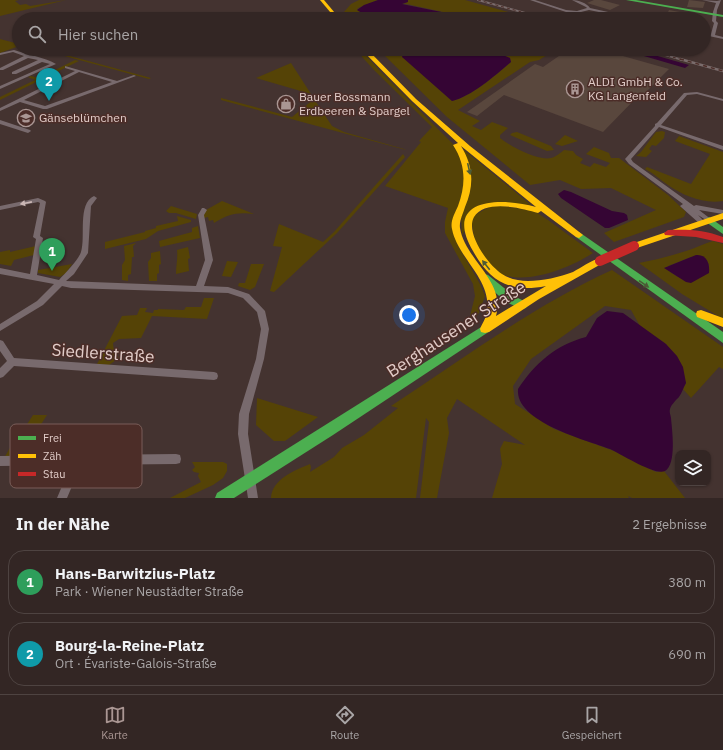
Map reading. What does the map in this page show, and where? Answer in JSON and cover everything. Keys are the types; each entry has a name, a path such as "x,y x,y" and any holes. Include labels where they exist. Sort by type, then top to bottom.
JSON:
{"main road":[{"path":"322,0 332,12"},
{"path":"327,0 338,12"},
{"path":"628,0 693,11 718,12"},
{"path":"370,56 400,88 477,158 622,268 723,338"},
{"path":"377,56 446,122 518,182 612,252 723,328"},
{"path":"441,125 461,150 469,166 470,184 456,218 456,230 461,242 482,276 492,304 492,312 485,328"},
{"path":"522,305 516,295 487,267 469,238 466,230 467,223 476,210 487,204 511,203 531,207 556,219"},
{"name":"Berghausener Straße","path":"222,498 485,328 574,275 634,246 723,216"},
{"path":"706,221 723,231"},
{"path":"706,221 723,239"},
{"path":"668,234 696,232 710,234 723,239"},
{"path":"497,277 521,285 539,283 574,275"},
{"path":"482,276 510,299 522,305"},
{"path":"701,314 723,323"}],"street":[{"path":"532,0 566,12 578,12 589,9 604,12"},
{"path":"574,0 589,9"},
{"path":"704,0 718,12 713,36 723,38"},
{"path":"0,54 12,51"},
{"path":"0,69 28,56 54,64 0,88"},
{"path":"14,73 42,60"},
{"path":"67,67 117,82"},
{"path":"0,69 26,76"},
{"path":"0,110 78,70"},
{"path":"20,100 46,108 134,76"},
{"path":"0,80 10,83"},
{"path":"706,221 631,164 628,159 686,94 697,93 723,100"},
{"path":"0,122 28,131"},
{"path":"657,125 723,148"},
{"path":"667,191 686,203 706,221"},
{"path":"0,328 31,310 72,272 84,253 88,206 94,198"},
{"path":"0,208 38,200 43,202 36,237 40,238 40,245 33,278"},
{"path":"686,203 706,210 723,212"},
{"path":"199,289 209,260 201,215 204,210"},
{"path":"0,271 61,283 228,290 246,296 261,311 265,329 260,359 244,414 245,455 253,498"},
{"path":"0,344 12,362 0,374"},
{"name":"Siedlerstraße","path":"12,362 214,376"},
{"path":"142,459 176,459"},
{"path":"0,461 10,461"},
{"path":"62,498 66,488"}],"shaded area":[{"path":"0,0 19,0 15,1 20,5 26,4 30,6 66,0 12,12 0,16"},
{"path":"359,0 378,0 358,8 357,10 361,12 344,12 351,4"},
{"path":"378,0 408,0 408,2 402,4 441,12 361,12 357,10 364,5"},
{"path":"408,0 465,0 509,12 443,12 402,3 406,3"},
{"path":"0,39 12,42 12,49 0,53"},
{"path":"65,56 70,56 151,78 149,79"},
{"path":"361,56 366,56 456,147 466,175 457,244 480,284 485,296 479,313 474,319 470,316 475,296 473,284 445,233 445,222 448,208 385,186 421,142 419,141 432,127"},
{"path":"385,56 402,56 452,101 467,95 491,79 511,62 510,58 505,56 546,56 539,60 530,62 458,110 480,121 472,126 481,130 492,122 508,128 500,135 500,138 517,149 531,155 551,158 564,150 573,151 576,155 583,159 580,163 590,167 594,163 606,167 610,163 586,154 594,147 609,153 611,158 619,158 668,195 686,212 684,217 614,242 604,233 656,210 611,188 581,189 560,180 530,185 447,117"},
{"path":"505,56 510,58 511,62 475,90 459,99 452,101 402,57"},
{"path":"644,56 658,56 689,65 685,68"},
{"path":"75,60 79,61 0,100 0,97 35,80 28,77 31,76 39,78"},
{"path":"291,63 311,94 256,78"},
{"path":"221,98 292,117 314,99 332,126 344,132 406,150 221,100"},
{"path":"517,132 551,146 554,150 547,151 510,135"},
{"path":"656,132 665,132 664,138 656,146 652,145 649,149 652,151 646,157 636,156 641,152"},
{"path":"565,135 578,141 562,146 555,144"},
{"path":"679,136 723,152 723,201 708,201 687,196 645,169 647,167 691,184 710,154 675,141"},
{"path":"464,150 531,205 481,204 462,235 461,214 463,209"},
{"path":"403,154 405,157 337,233 274,292 270,291 282,247 273,246 279,224 323,242 334,232"},
{"path":"564,190 612,211 624,213 627,215 628,220 609,228 605,228 561,198 558,194"},
{"path":"222,201 254,214 233,214 214,223 213,220 209,221 208,217 204,218 203,214 206,210"},
{"path":"493,205 533,210 593,253 572,265 545,274 532,277 506,276 496,271 491,266 479,249 474,237 471,219 473,216"},
{"path":"171,206 197,214 196,219 176,213 169,213 166,211"},
{"path":"177,216 191,220 191,222 158,231 146,239 105,249 105,242 145,232 156,228 156,226 178,221"},
{"path":"198,226 200,238 160,247 159,241 192,232 192,228"},
{"path":"713,241 723,244 723,319 682,294 639,263 675,255","holes":["691,257 709,264 709,273 678,277 670,272 668,266"]},
{"path":"136,243 133,246 134,257 132,257 131,274 128,275 128,281 122,280 122,265 125,260 124,246"},
{"path":"36,246 34,255 14,260 11,266 0,264 0,252 10,250 10,252"},
{"path":"188,247 190,258 188,259 189,271 176,274 177,250"},
{"path":"160,251 161,264 159,265 157,281 149,281 148,262 151,258 151,253"},
{"path":"696,255 703,256 707,260 709,273 691,283 686,282 664,268"},
{"path":"227,261 238,262 231,277 222,276"},
{"path":"72,264 66,273 60,277 38,273 38,270"},
{"path":"251,264 264,264 255,287 250,290 238,286 239,283 245,283"},
{"path":"612,270 723,347 723,369 719,367 691,398 683,389 686,383 666,344 640,326 631,310 605,306 531,359 513,386 515,404 554,429 614,451 656,472 664,471 685,498 632,498 628,496 629,498 492,498 502,464 500,449 504,441 525,445 457,399 447,418 449,433 437,498 420,498 429,422 426,418 416,498 271,498 272,491 275,486 285,476 310,464 310,472 334,457 342,448 364,435 398,408 391,406 526,316 583,284"},
{"path":"204,298 214,298 207,319 152,316 141,338 119,339 113,343 114,352 119,358 109,365 97,364 122,316 137,315 140,308 147,308 145,312 153,313 154,310 158,309 184,310 186,307 201,307"},
{"path":"607,311 623,313 666,344 677,356 683,367 686,383 680,395 672,404 670,410 673,446 671,461 669,467 665,471 660,472 646,468 610,449 554,428 539,420 528,411 520,401 518,389 539,363 547,356 565,345 586,337 597,318"},
{"path":"257,398 318,417 285,441 274,441 256,425"},
{"path":"33,415 47,415 41,424 27,424"},
{"path":"10,448 10,458 4,458"},
{"path":"192,462 223,462 227,464 227,471 223,478 213,485 185,498 170,498 201,482 198,476 199,473 192,470 195,467"}],"building":[{"path":"594,0 601,0 620,5 610,10 587,3"},
{"path":"689,0 705,2 703,8 687,7"},
{"path":"669,10 680,12 668,12"},
{"name":"ALDI GmbH & Co. KG Langenfeld","path":"559,56 623,56 669,69 640,98 637,97 603,132 504,95 477,116 467,112 535,64 543,67"}],"railway":[{"path":"478,0 522,12"},
{"path":"669,56 683,60"},
{"path":"680,59 723,71"}],"traffic: fast":[{"path":"628,0 699,12"},
{"path":"711,14 723,16"},
{"path":"709,220 723,231"},
{"path":"579,235 723,338"},
{"path":"485,278 510,299 522,305"},
{"path":"222,498 329,431 486,328"}],"traffic: slow":[{"path":"322,0 332,12"},
{"path":"370,56 414,100 467,148 579,235"},
{"path":"457,145 465,160 468,182 465,197 457,220 456,229 459,240 484,279 492,300 492,312 485,329"},
{"path":"538,210 506,204 491,204 479,208 471,215 468,226 471,240 487,267 499,277 509,282 529,285 574,275"},
{"path":"634,246 723,216"},
{"path":"486,328 536,296 600,261"},
{"path":"701,314 723,323"}],"traffic: jam":[{"path":"668,233 696,234 723,240"},
{"path":"600,261 634,246"}],"place":[{"name":"ALDI GmbH & Co. KG Langenfeld","path":"575,89"},
{"name":"Bourg-la-Reine-Platz","path":"49,101"},
{"name":"Bauer Bossmann Erdbeeren & Spargel","path":"286,104"},
{"name":"Gänseblümchen","path":"26,118"},
{"name":"Hans-Barwitzius-Platz","path":"52,271"}]}
